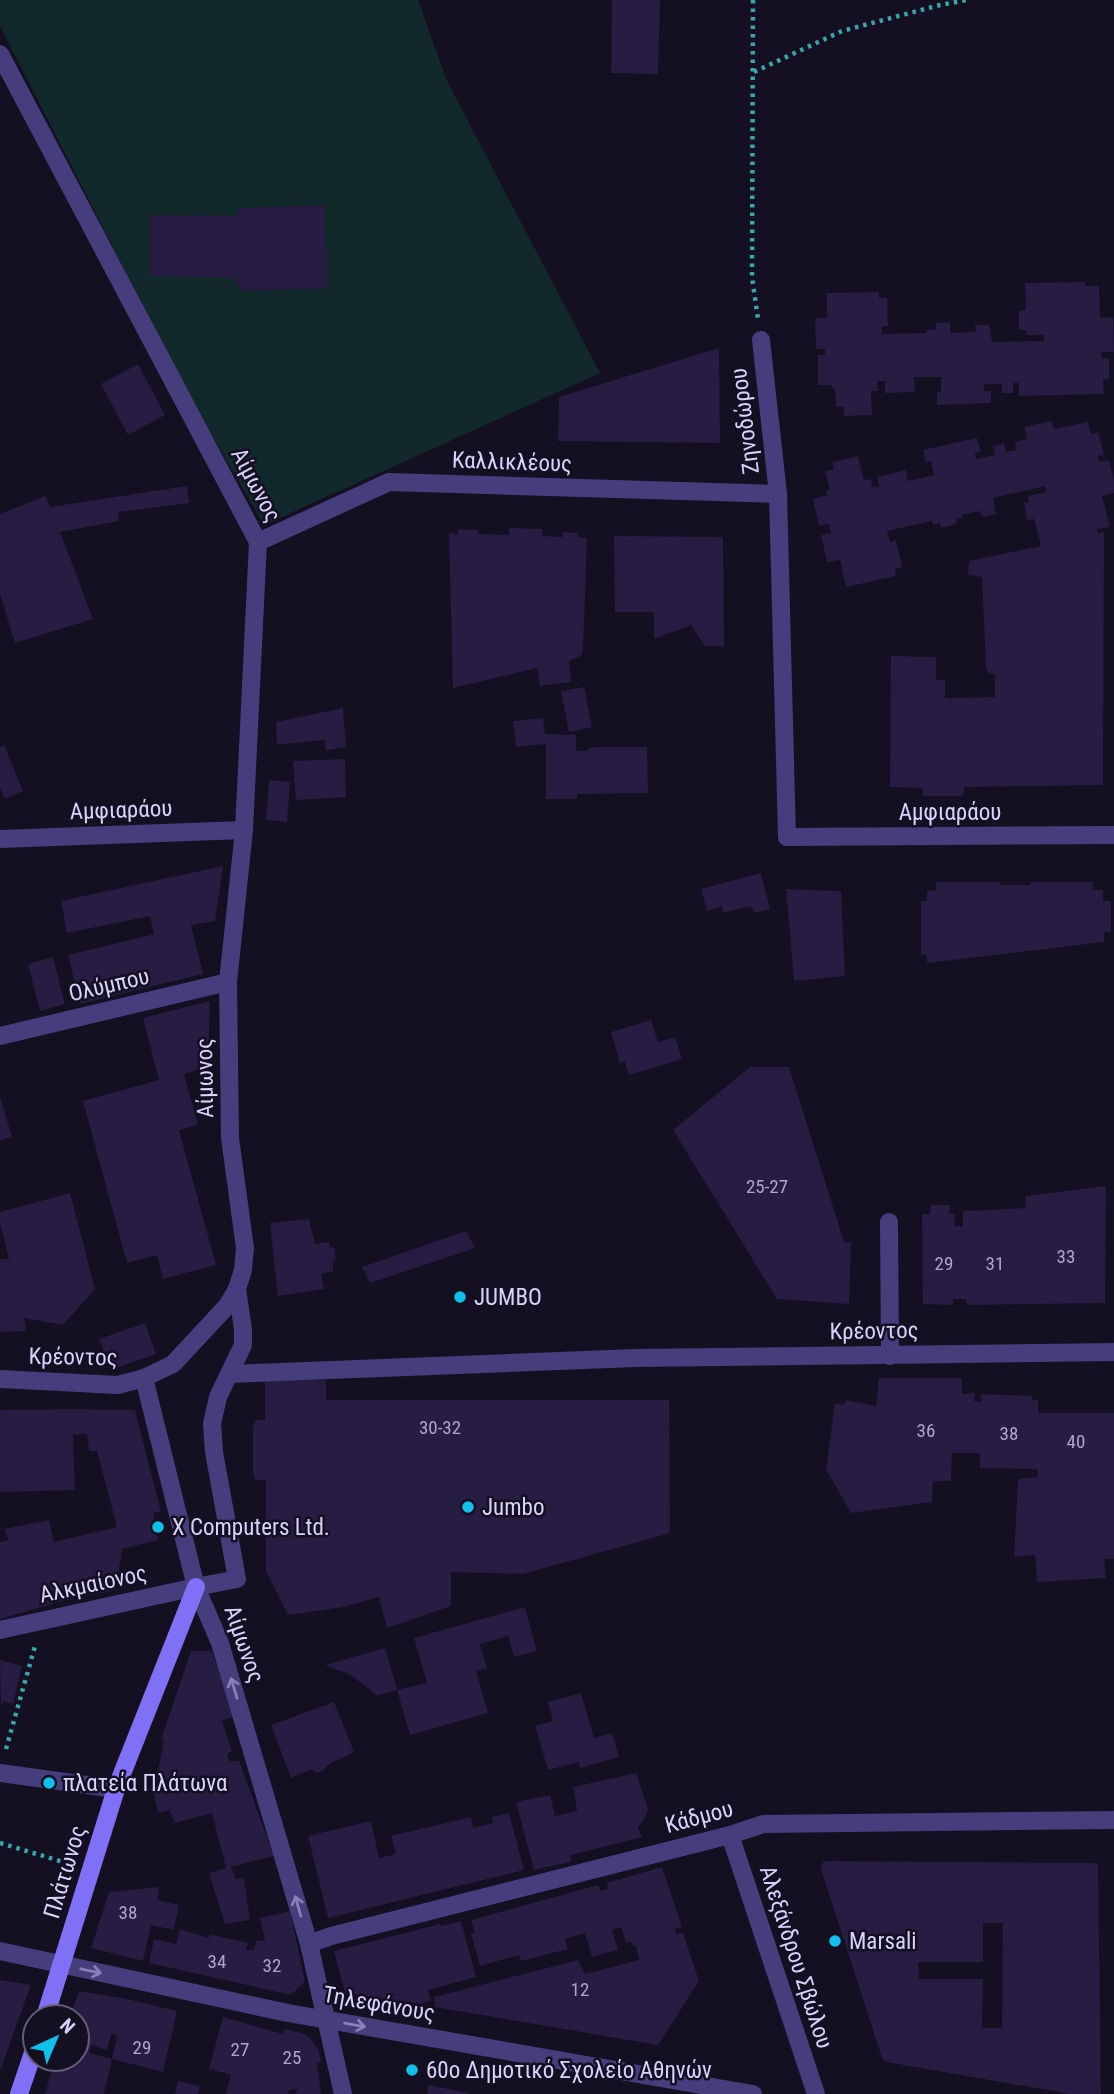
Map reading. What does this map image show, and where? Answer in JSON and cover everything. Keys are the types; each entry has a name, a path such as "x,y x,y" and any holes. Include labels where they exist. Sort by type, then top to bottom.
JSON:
{"street":[{"name":"Αίμωνος","path":"0,54 258,542 244,830 228,982 230,1138 245,1248 243,1270 237,1289 227,1306 173,1364 144,1378 197,1587 228,1667 309,1944 343,2094"},
{"name":"Ζηνοδώρου","path":"761,341 778,494 787,837"},
{"name":"Καλλικλέους","path":"258,542 389,482 778,494"},
{"name":"Αμφιαράου","path":"0,839 244,830"},
{"name":"Αμφιαράου","path":"787,837 1114,835"},
{"name":"Ολύμπου","path":"0,1036 228,982"},
{"path":"889,1223 890,1356"},
{"path":"229,1374 243,1345 237,1289"},
{"name":"Κρέοντος","path":"229,1374 635,1358 1114,1352"},
{"name":"Αλκμαίονος","path":"0,1630 237,1579 214,1452 212,1424 214,1409 229,1374"},
{"name":"Κρέοντος","path":"0,1379 118,1385 144,1378"},
{"name":"Πλάτωνος","path":"50,2003 116,1789 197,1587"},
{"path":"2,1765 116,1789"},
{"name":"Κάδμου","path":"309,1944 331,1936 730,1835 763,1824 1114,1820"},
{"name":"Αλεξάνδρου Σβώλου","path":"730,1835 816,2094"},
{"name":"Τηλεφάνους","path":"0,1951 328,2020 752,2094"},
{"path":"19,2094 26,2073"}],"path":[{"name":"Ζηνοδώρου","path":"753,0 752,277 761,341"},
{"path":"754,72 842,30 967,0"},
{"path":"2,1765 42,1620"},
{"path":"0,1843 90,1870"}],"green space":[{"path":"0,0 418,0 447,81 600,373 264,525 188,394 0,26"}],"building":[{"path":"612,0 660,0 658,74 611,73"},
{"path":"324,205 328,288 242,291 233,278 150,276 150,215 236,216 239,208"},
{"path":"1085,282 1085,286 1099,286 1100,318 1113,317 1114,352 1101,352 1102,358 1109,358 1109,379 1103,380 1104,394 1019,396 1019,383 1013,383 1013,393 1002,393 1002,384 984,384 984,391 991,391 991,403 937,405 937,392 941,392 941,377 914,377 915,392 885,393 885,381 877,381 878,391 871,391 872,415 844,416 844,407 836,407 835,389 832,385 818,385 818,355 825,355 825,349 816,349 815,318 827,318 827,293 879,292 879,298 887,298 888,326 882,326 882,334 926,333 926,330 936,329 936,323 950,322 950,333 976,332 975,325 989,325 992,342 1044,341 1044,335 1027,335 1026,330 1019,330 1019,311 1026,310 1025,283"},
{"path":"719,348 720,443 558,441 559,397"},
{"path":"138,364 165,415 128,435 101,384"},
{"path":"1051,421 1054,429 1088,422 1091,434 1098,432 1104,455 1098,456 1099,462 1109,460 1114,481 1114,493 1102,496 1110,527 1097,529 1098,533 1104,532 1103,785 964,787 963,796 923,796 923,788 890,787 891,656 936,657 936,680 945,680 945,698 995,697 995,674 986,669 982,577 968,575 969,561 1041,546 1034,519 1027,520 1024,503 1029,502 1028,496 1046,492 1045,486 993,498 996,514 982,517 980,511 961,515 962,518 956,519 957,524 941,528 940,523 933,525 932,521 887,531 890,542 896,540 902,567 895,569 896,576 846,587 840,560 827,562 821,535 831,533 829,524 819,526 813,499 827,495 826,491 830,490 825,471 834,469 832,462 858,456 864,480 871,479 872,487 879,486 877,477 906,470 908,481 934,475 931,461 926,462 923,450 977,438 981,452 975,453 976,459 995,455 993,446 1004,443 1006,452 1016,450 1015,442 1027,439 1024,427"},
{"path":"187,486 189,503 118,512 119,521 60,532 93,619 15,643 0,594 0,514 45,496 50,507"},
{"path":"509,528 542,529 542,536 563,537 563,532 578,533 578,537 587,538 583,651 581,656 569,661 571,682 540,686 537,668 453,688 449,533 458,534 458,529 478,530 478,534 509,535"},
{"path":"614,536 723,537 724,646 705,646 691,625 654,639 654,612 615,612"},
{"path":"584,687 592,727 569,732 561,691"},
{"path":"343,708 346,747 326,750 324,740 277,745 276,722"},
{"path":"543,718 545,734 576,735 576,751 588,751 588,748 597,747 647,747 648,793 577,794 577,799 546,799 546,744 516,747 513,721"},
{"path":"4,745 23,791 5,799 0,788 0,747"},
{"path":"345,759 346,797 296,800 293,761"},
{"path":"269,780 290,782 287,822 266,820"},
{"path":"223,866 215,921 191,925 203,974 80,1004 68,955 154,934 150,916 67,933 61,901"},
{"path":"761,873 770,909 754,913 751,906 723,913 722,906 707,911 701,889"},
{"path":"936,882 1030,885 1030,882 1093,882 1093,890 1103,890 1103,901 1111,901 1111,932 1104,932 1104,942 927,963 927,955 921,954 921,901 927,901 927,891 936,890"},
{"path":"786,889 841,891 845,976 794,981"},
{"path":"53,957 65,1004 40,1011 28,964"},
{"path":"210,1001 208,1067 184,1074 198,1125 179,1130 216,1265 163,1279 157,1255 127,1263 83,1101 159,1080 143,1018"},
{"path":"651,1020 658,1042 675,1037 682,1059 629,1075 625,1061 620,1063 611,1032"},
{"path":"750,1067 789,1067 844,1242 851,1243 849,1304 777,1299 673,1130"},
{"path":"0,1097 12,1137 0,1140"},
{"path":"1106,1186 1105,1303 967,1305 966,1299 953,1299 953,1305 923,1304 922,1214 930,1214 931,1205 950,1205 949,1213 955,1214 954,1226 963,1227 963,1211 1026,1208 1025,1196"},
{"path":"70,1193 95,1289 63,1325 24,1318 26,1331 0,1332 0,1259 9,1259 0,1224 0,1212"},
{"path":"309,1219 315,1244 329,1242 331,1248 334,1247 336,1260 333,1260 333,1271 321,1274 324,1289 278,1296 270,1223"},
{"path":"466,1231 475,1248 370,1283 362,1267"},
{"path":"145,1323 156,1354 111,1370 99,1339"},
{"path":"879,1378 962,1378 962,1394 975,1393 974,1401 981,1402 981,1394 1032,1396 1032,1400 1038,1400 1038,1413 1114,1413 1114,1559 1104,1559 1106,1578 1037,1582 1035,1555 1014,1557 1018,1479 1038,1477 1037,1469 980,1468 980,1453 952,1453 951,1481 933,1481 932,1502 851,1513 826,1469 835,1403 844,1405 846,1400 876,1406"},
{"name":"Jumbo","path":"265,1380 326,1380 326,1400 669,1400 670,1533 523,1574 451,1572 451,1606 387,1628 379,1597 344,1607 288,1615 266,1571 266,1479 256,1481 253,1473 253,1426 256,1420 265,1420"},
{"path":"0,1410 135,1410 161,1512 153,1513 158,1540 122,1549 116,1590 66,1600 0,1619 0,1542 9,1540 4,1529 49,1520 54,1542 117,1527 97,1451 89,1451 87,1434 73,1435 75,1490 0,1492"},
{"path":"525,1607 537,1651 514,1657 508,1636 480,1644 487,1668 476,1671 488,1713 410,1735 397,1690 427,1683 414,1638"},
{"path":"385,1648 397,1690 376,1696 349,1674 325,1665"},
{"path":"191,1651 212,1651 234,1717 222,1721 232,1751 227,1754 229,1761 239,1761 274,1856 231,1867 236,1879 244,1878 250,1920 225,1924 209,1873 226,1868 212,1813 175,1823 169,1810 158,1813 152,1783 156,1782 164,1738 161,1739"},
{"path":"0,1660 22,1666 13,1704 3,1701 1,1708"},
{"path":"581,1693 594,1738 612,1733 619,1757 580,1768 579,1762 548,1770 535,1726 553,1721 548,1702"},
{"path":"334,1702 354,1752 331,1763 321,1772 312,1769 291,1778 271,1725"},
{"path":"636,1773 648,1809 638,1828 642,1837 571,1855 571,1862 534,1870 516,1802 550,1795 555,1816 577,1811 573,1787"},
{"path":"509,1813 524,1870 328,1918 308,1836 371,1821 379,1858 396,1854 391,1836 471,1817 473,1828 493,1823 492,1817"},
{"path":"823,1862 1098,1863 1101,2094 1070,2094 886,2062 882,2058 821,1869","holes":["983,1923 1003,1923 1002,2028 982,2028 983,1979 919,1979 918,1962 983,1962"]},
{"path":"662,1867 682,1927 675,1929 676,1934 683,1933 699,1981 658,2045 435,2007 434,1997 578,1960 585,1974 639,1960 636,1945 633,1946 632,1942 626,1943 621,1927 612,1930 618,1950 592,1957 585,1933 565,1939 568,1949 521,1961 519,1955 480,1966 471,1934 475,1933 471,1920 598,1885 600,1891 608,1889 607,1883"},
{"path":"159,1887 157,1900 179,1905 174,1930 151,1925 143,1961 91,1948 109,1892"},
{"path":"290,1911 305,1981 291,1995 149,1963 154,1939 176,1944 180,1929 209,1938 209,1934 248,1943 246,1950 254,1950 256,1941 265,1940 260,1918"},
{"path":"461,1921 476,1977 428,1990 431,2001 420,2004 345,1993 334,1951"},
{"path":"0,1980 31,1985 24,2003 21,2003 21,2013 0,2068"},
{"path":"79,1991 177,2011 163,2072 112,2059 117,2035 111,2034 107,2050 92,2045 91,2048 91,2003 75,2003"},
{"path":"223,2017 283,2034 285,2029 305,2034 319,2051 321,2062 317,2063 321,2094 296,2094 297,2089 289,2090 288,2094 226,2094 231,2075 209,2069"},
{"path":"91,2054 112,2059 104,2094 45,2094 51,2073 91,2073"},
{"path":"178,2081 200,2086 198,2094 175,2094"},
{"path":"428,2085 469,2093 469,2094 427,2094"}],"place":[{"name":"JUMBO","path":"460,1297"},
{"name":"Jumbo","path":"468,1507"},
{"name":"X Computers Ltd.","path":"158,1527"},
{"name":"πλατεία Πλάτωνα","path":"49,1783"},
{"name":"Marsali","path":"835,1941"},
{"name":"60ο Δημοτικό Σχολείο Αθηνών","path":"412,2070"}]}
